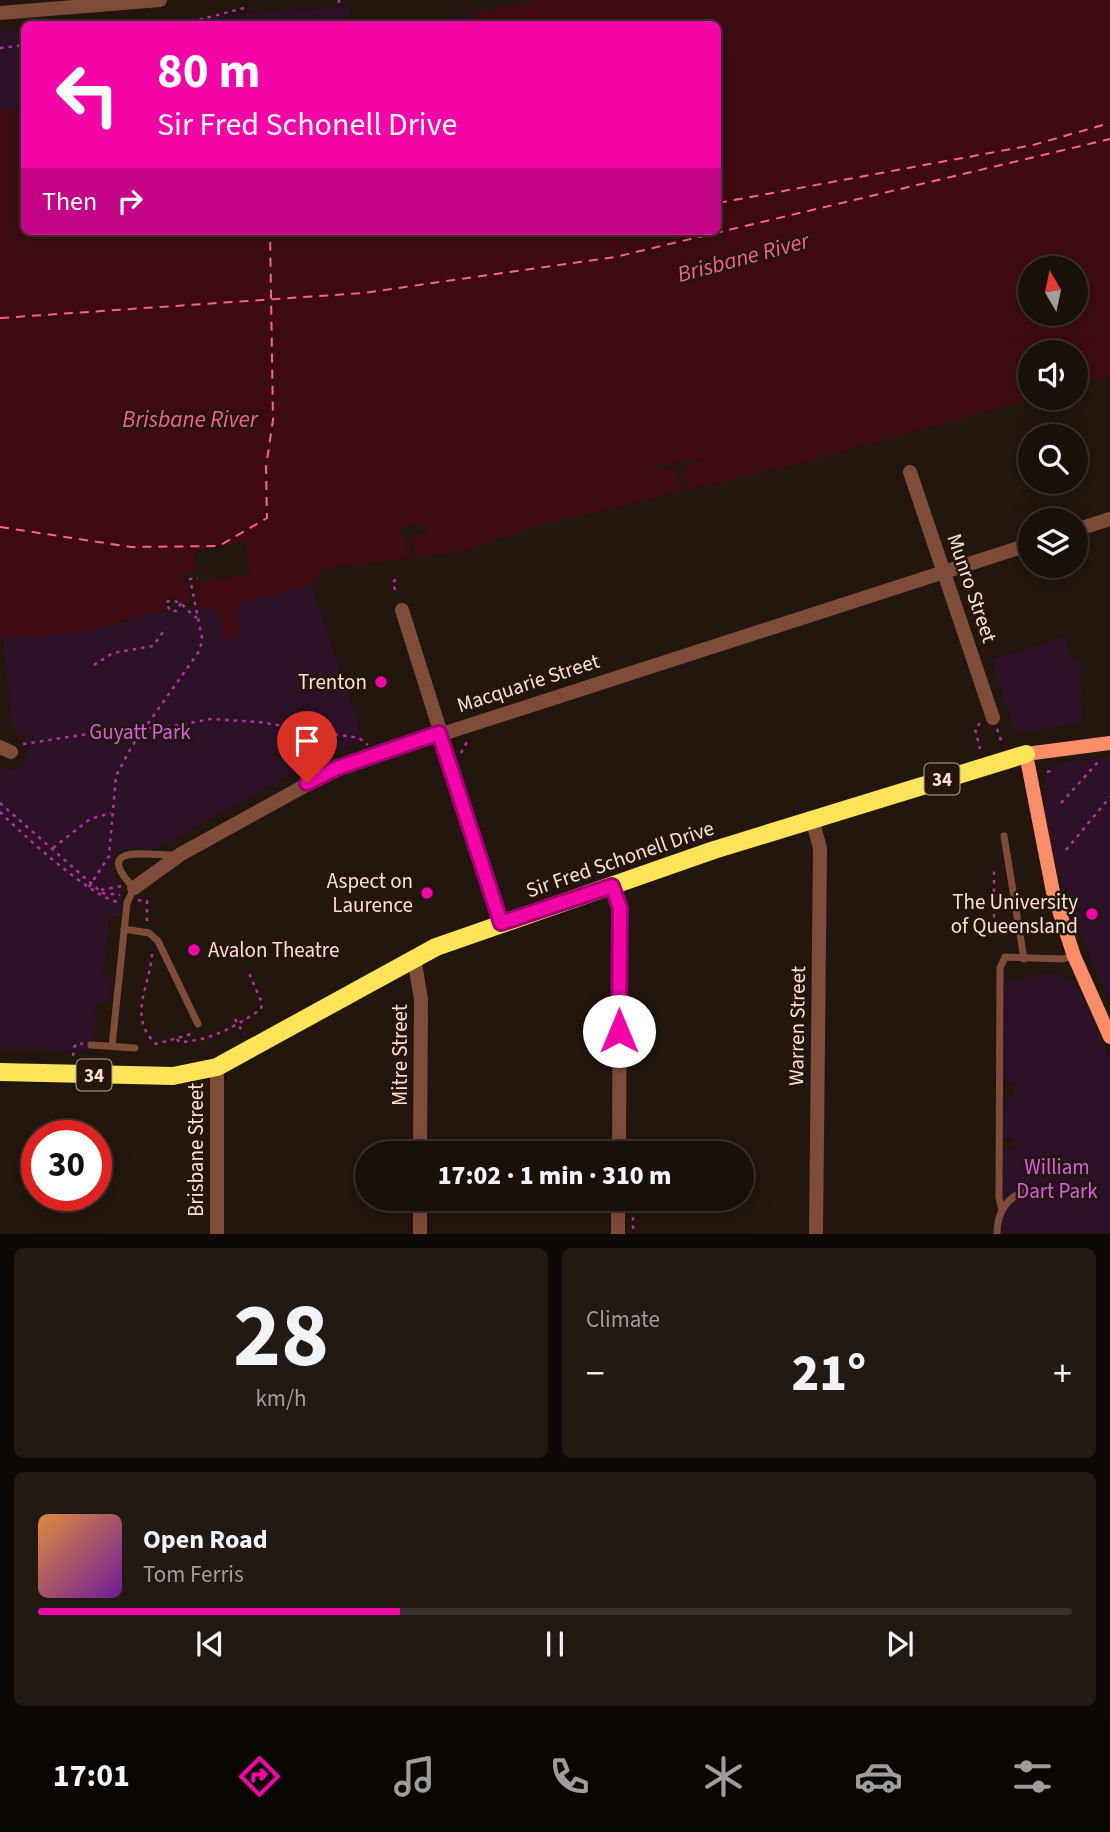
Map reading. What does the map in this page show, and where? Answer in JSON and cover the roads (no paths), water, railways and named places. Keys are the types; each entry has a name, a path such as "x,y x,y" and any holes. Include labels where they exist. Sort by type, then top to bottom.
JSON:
{"main road":[{"name":"Sir Fred Schonell Drive","path":"0,1072 173,1076 217,1067 414,958 501,923 812,820 1026,754 1110,743"},
{"path":"1026,754 1048,872 1074,956 1110,1037"}],"street":[{"path":"0,13 160,0"},
{"name":"Munro Street","path":"910,472 990,720"},
{"path":"1088,526 1110,519"},
{"name":"Macquarie Street","path":"133,894 146,876 181,854 327,773 439,733 1018,548"},
{"path":"402,610 501,923"},
{"name":"Warren Street","path":"812,820 820,848 816,1234"},
{"path":"612,886 620,908 619,1141"},
{"name":"Mitre Street","path":"414,958 421,999 420,1141"},
{"name":"Brisbane Street","path":"217,1067 217,1234"},
{"path":"420,1211 420,1234"},
{"path":"618,1211 618,1234"}],"lane":[{"path":"1004,836 1024,958"},
{"path":"113,1046 124,929 133,894 119,869 124,855 181,854"},
{"path":"124,929 147,933 156,938 201,1026"},
{"path":"1002,1210 999,1198 1000,968 1005,957 1063,959 1074,956"},
{"path":"91,1045 135,1048"},
{"path":"997,1234 1002,1210 1009,1198 1022,1192"}],"water":[{"name":"Brisbane River","path":"539,0 1110,0 1110,375 1088,382 1088,340 1018,340 1018,402 809,461 533,527 466,551 324,569 311,585 244,602 237,613 240,638 224,640 219,611 182,608 147,614 76,633 0,638 0,110 21,108 21,235 721,235 721,21 471,21 477,12"}],"place":[{"name":"Trenton","path":"381,682"},
{"name":"Aspect on Laurence","path":"427,893"},
{"name":"The University of Queensland","path":"1092,914"},
{"name":"Avalon Theatre","path":"194,950"}],"park label":[{"name":"Guyatt Park","path":"140,732"},
{"name":"William Dart Park","path":"1057,1179"}]}
